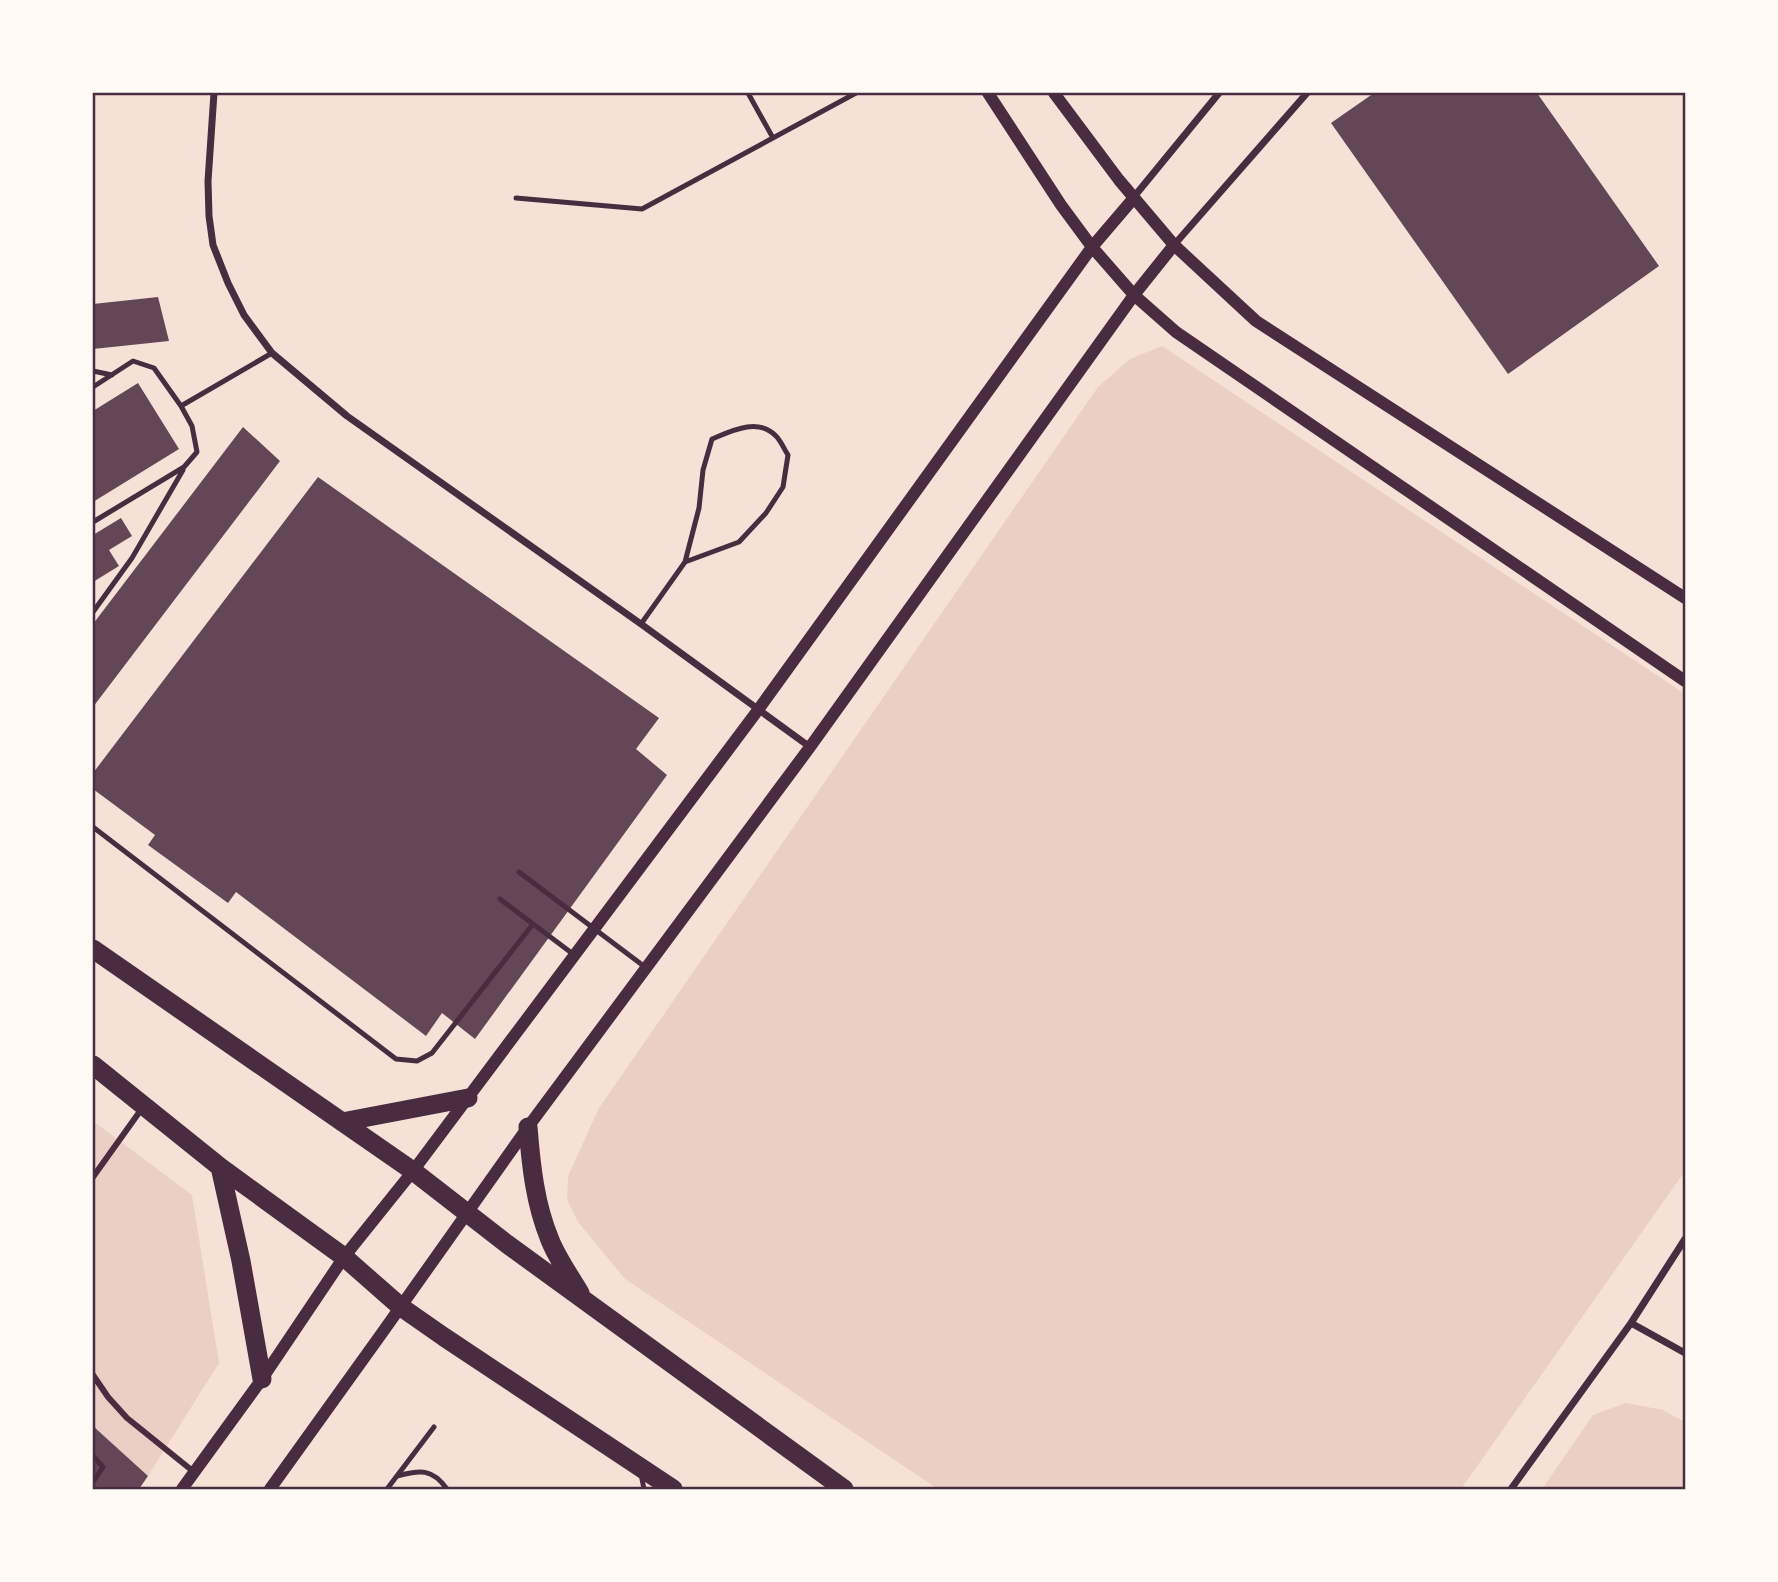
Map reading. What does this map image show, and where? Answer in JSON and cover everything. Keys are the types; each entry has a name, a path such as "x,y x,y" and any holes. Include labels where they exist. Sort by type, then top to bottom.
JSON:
{"highway":[{"path":"93,949 413,1171 467,1214 844,1489"},
{"path":"93,1065 220,1167 344,1257 401,1307 673,1489"},
{"path":"342,1122 468,1098"},
{"path":"528,1127 537,1198 550,1241 584,1300"},
{"path":"220,1167 241,1261 262,1379"}],"street":[{"path":"214,93 208,180 209,216 214,245 228,283 244,315 272,353 347,416 810,747"},
{"path":"988,93 1061,205 1092,247 1134,295 1176,332 1685,681"},
{"path":"1054,93 1133,199 1174,244 1256,321 1685,598"},
{"path":"182,1489 262,1379 344,1257 413,1171 758,710 1092,247 1219,93"},
{"path":"270,1489 528,1127 810,747 1134,295 1174,244 1307,93"},
{"path":"93,1177 144,1106"},
{"path":"1511,1489 1631,1323 1685,1239"},
{"path":"1631,1323 1685,1353"},
{"path":"93,1375 127,1418 194,1472"}],"lane":[{"path":"748,93 773,138"},
{"path":"516,198 642,209 856,93"},
{"path":"181,406 272,353"},
{"path":"93,387 133,361 154,368 192,426 197,452 184,467 132,558 93,612"},
{"path":"93,371 113,374"},
{"path":"641,624 685,562 699,508 703,470 712,439 737,428 760,426 775,435 788,455 783,486 766,513 739,542 685,562"},
{"path":"93,522 184,467"},
{"path":"93,827 396,1059 417,1061 432,1053 533,924"},
{"path":"519,872 645,967"},
{"path":"500,899 574,954"},
{"path":"387,1489 434,1427"},
{"path":"93,1456 103,1467 93,1482"},
{"path":"639,1467 644,1489"},
{"path":"397,1476 425,1472 440,1479 447,1489"}],"shaded area":[{"path":"1162,346 1685,694 1685,1171 1461,1489 938,1489 625,1279 578,1222 567,1200 568,1176 599,1108 1098,387 1130,359"},
{"path":"93,1121 192,1195 219,1363 148,1476 93,1426"},
{"path":"1626,1403 1663,1410 1685,1422 1685,1489 1542,1489 1593,1415"}],"building":[{"path":"1374,93 1537,93 1659,266 1508,374 1331,123"},
{"path":"158,297 169,341 93,349 93,304"},
{"path":"138,383 179,449 93,502 93,411"},
{"path":"243,427 280,461 93,707 93,624"},
{"path":"318,477 659,718 636,749 667,775 475,1039 442,1013 426,1036 236,892 228,903 148,845 155,835 93,789 93,773"},
{"path":"121,518 132,536 109,550 119,566 93,582 93,535"},
{"path":"93,1426 148,1476 139,1489 93,1489"}]}
